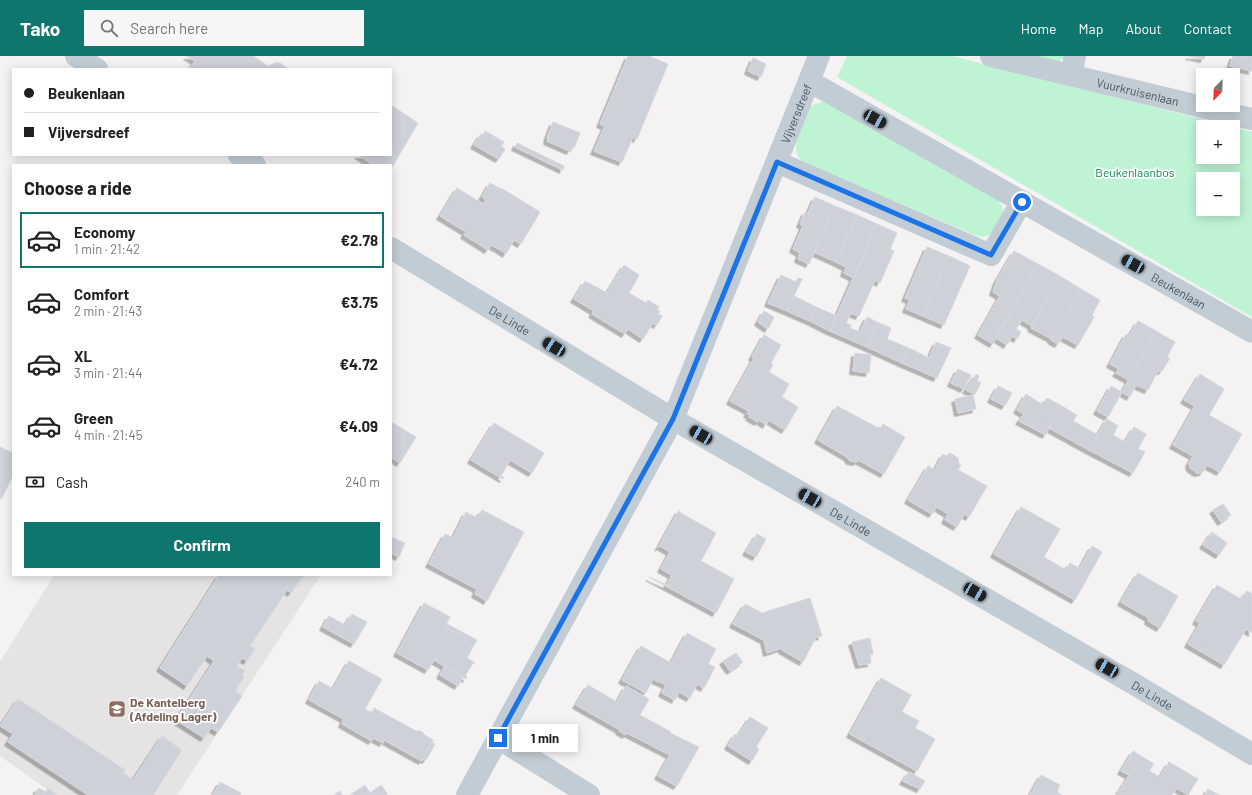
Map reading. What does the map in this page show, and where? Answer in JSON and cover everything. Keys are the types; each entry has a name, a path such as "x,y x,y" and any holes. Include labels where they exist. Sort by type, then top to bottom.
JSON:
{"street":[{"path":"76,56 95,68"},
{"name":"Vijversdreef","path":"467,795 673,419 819,56"},
{"name":"Vuurkruisenlaan","path":"990,56 1073,66 1252,119"},
{"name":"Beukenlaan","path":"809,82 1252,332"},
{"path":"241,156 253,164"},
{"path":"777,162 991,255 1022,202"},
{"name":"De Linde","path":"392,249 673,419 1127,680 1252,754"},
{"path":"498,738 589,795"}],"shaded area":[{"name":"De Kantelberg (Afdeling Lager)","path":"53,576 320,576 177,795 55,795 0,756 0,662"}],"green space":[{"name":"Beukenlaanbos","path":"847,56 952,56 1205,120 1196,120 1196,164 1240,164 1240,129 1252,132 1252,317 837,77"},
{"path":"1021,56 1065,56 1058,63"},
{"path":"825,101 996,199 1002,207 1003,215 996,233 981,237 972,234 803,162 798,156 796,148 802,122 809,107"}],"building":[{"path":"187,56 253,56 268,66 275,63 280,63 287,68 190,68 195,61"},
{"path":"628,56 649,56 668,64 637,139 633,137 622,162 594,151 605,126 600,124"},
{"path":"1189,56 1205,56 1204,59"},
{"path":"1233,56 1252,56 1252,71 1230,66"},
{"path":"753,58 766,64 761,77 748,71"},
{"path":"392,106 418,123 392,167 392,164 372,164 360,156 392,156"},
{"path":"553,122 580,133 574,148 572,147 570,151 547,141"},
{"path":"485,131 504,142 501,146 505,149 499,159 474,145 481,134 483,135"},
{"path":"517,143 564,166 563,170 515,147"},
{"path":"490,183 540,212 521,244 514,240 510,247 503,243 499,249 491,245 488,250 464,235 466,232 440,216 457,188 483,204 486,200 482,197"},
{"path":"815,197 835,206 809,264 798,259 800,253 793,249 803,226 800,224 805,212 808,213"},
{"path":"835,206 857,215 836,262 814,252"},
{"path":"857,215 877,224 854,278 844,273 846,267 836,262"},
{"path":"877,224 897,233 890,249 894,251 880,283 875,280 859,316 851,313 846,323 851,325 850,328 860,332 867,317 877,322 867,347 830,331"},
{"path":"503,243 510,247 506,254 499,249"},
{"path":"927,247 949,256 923,316 906,309 910,300 905,298"},
{"path":"1014,251 1038,264 993,344 978,335 1000,296 993,292 997,280"},
{"path":"949,256 970,266 944,325 923,316"},
{"path":"1038,264 1060,276 1032,326 1022,320 1016,329 1021,332 1017,339 1012,336 1007,345 996,338"},
{"path":"624,265 639,275 629,293 646,303 648,300 659,307 657,310 660,311 658,314 662,316 657,325 653,323 643,339 628,329 625,334 592,314 594,311 574,299 585,281 607,293"},
{"path":"781,275 796,282 798,278 802,279 787,311 768,303"},
{"path":"1060,276 1081,289 1052,339 1031,328"},
{"path":"1081,289 1100,300 1092,315 1094,317 1078,345 1063,337 1058,344 1051,340"},
{"path":"794,296 816,307 810,321 787,311"},
{"path":"816,307 837,316 830,331 810,321"},
{"path":"764,311 774,317 768,329 758,322"},
{"path":"1138,321 1156,331 1129,380 1116,373 1119,369 1110,364 1126,334 1129,336"},
{"path":"877,322 891,328 887,339 909,348 902,363 867,347"},
{"path":"1156,331 1175,342 1167,357 1170,358 1162,371 1158,371 1148,390 1136,385 1130,397 1122,392"},
{"path":"764,335 781,345 771,363 773,365 769,372 789,384 782,397 798,407 785,430 769,420 766,425 759,420 758,422 749,417 750,415 747,414 749,411 730,401 754,358 752,357"},
{"path":"936,342 951,348 937,378 902,363 909,348 929,358"},
{"path":"855,353 871,355 869,373 853,371"},
{"path":"958,369 971,375 964,389 951,383"},
{"path":"976,374 979,376 977,381 981,383 975,394 966,390"},
{"path":"1200,374 1224,389 1209,415 1242,434 1220,472 1207,465 1203,472 1197,473 1190,468 1189,463 1193,456 1173,445 1195,406 1184,400"},
{"path":"998,386 1012,393 1005,406 991,399"},
{"path":"1111,386 1122,392 1108,417 1097,411"},
{"path":"1026,394 1043,405 1047,398 1062,406 1049,428 1017,410"},
{"path":"973,395 976,409 958,413 955,399"},
{"path":"837,406 880,429 883,424 905,437 884,474 858,460 857,462 850,461 847,457 818,440"},
{"path":"1062,406 1077,415 1073,421 1098,435 1089,450 1049,428"},
{"path":"1024,414 1049,428 1046,435 1019,421"},
{"path":"1107,419 1118,426 1113,435 1125,442 1134,427 1146,434 1138,449 1145,452 1133,473 1089,450"},
{"path":"392,423 416,437 400,463 392,458"},
{"path":"494,423 544,453 532,473 510,460 501,476 504,478 503,479 471,460"},
{"path":"0,447 12,453 12,477 2,498 0,497"},
{"path":"950,453 958,458 959,464 961,465 958,470 987,486 969,517 964,514 957,527 945,520 948,514 937,507 932,514 908,500 928,466 935,470 943,454 946,456"},
{"path":"1223,504 1231,515 1221,522 1213,510"},
{"path":"1021,507 1060,529 1044,557 1066,570 1070,563 1079,568 1092,546 1102,552 1075,600 994,554"},
{"path":"482,510 524,532 487,601 475,594 477,589 429,564 445,534 453,538 466,512 477,518"},
{"path":"679,510 679,512 716,533 701,561 734,579 716,613 649,577 667,585 672,575 661,569 670,552 660,546 658,548"},
{"path":"1212,532 1227,543 1219,555 1203,545"},
{"path":"757,534 766,539 756,557 746,552"},
{"path":"392,537 405,543 399,557 392,554"},
{"path":"1138,573 1178,596 1160,628 1148,621 1149,618 1121,602"},
{"path":"218,576 303,576 291,593 287,590 250,646 255,648 247,661 242,658 237,666 245,671 242,676 244,677 235,691 242,696 218,732 211,728 204,738 176,720 214,661 207,656 187,686 160,668"},
{"path":"1217,585 1241,599 1247,591 1252,594 1252,633 1246,629 1224,665 1226,661 1202,647 1200,651 1188,644 1200,623 1196,621"},
{"path":"810,598 822,636 816,637 803,662 782,650 782,648 767,653 764,640 733,624 745,604 762,613"},
{"path":"424,603 450,617 445,627 466,638 464,643 473,647 467,658 475,663 473,663 465,676 467,677 466,679 434,660 428,670 397,653"},
{"path":"352,614 367,622 354,644 323,627 329,616 345,625"},
{"path":"447,624 477,640 473,647 464,643 466,638 445,627"},
{"path":"687,633 716,649 708,664 715,667 704,688 697,684 690,698 679,692 675,700 662,693 666,685 653,679 646,693 622,680 641,646 671,663"},
{"path":"870,638 873,654 870,655 871,663 859,665 852,642"},
{"path":"1202,647 1226,661 1224,665 1200,651"},
{"path":"736,653 743,662 730,671 723,661"},
{"path":"349,661 382,679 365,709 372,713 374,708 418,732 418,730 424,733 423,734 433,740 422,761 384,740 383,743 373,738 372,741 342,724 344,719 309,700 319,681 333,689"},
{"path":"445,666 463,677 458,686 440,675"},
{"path":"881,678 911,695 902,712 919,721 915,728 935,739 917,771 850,734"},
{"path":"588,685 617,702 626,686 649,699 640,715 671,732 670,733 699,747 677,786 658,776 670,755 627,733 626,735 619,731 620,730 576,705"},
{"path":"18,699 125,770 123,773 133,780 162,736 182,750 153,795 88,795 8,742 13,734 0,726"},
{"path":"750,717 768,728 756,747 759,749 752,761 728,746 735,734 738,736"},
{"path":"432,742 435,744 426,760 423,759"},
{"path":"1133,751 1141,756 1129,775 1121,771"},
{"path":"1141,756 1154,764 1149,771 1160,777 1169,762 1198,779 1188,795 1177,788 1172,795 1117,795"},
{"path":"909,772 925,781 920,789 903,781"},
{"path":"1041,775 1060,785 1057,792 1062,795 1030,795"},
{"path":"220,782 241,793 240,795 213,795"},
{"path":"365,785 370,793 381,785 388,795 350,795"},
{"path":"38,788 46,792 44,795 35,795"},
{"path":"48,788 57,795 44,795"},
{"path":"1208,789 1219,795 1205,795"},
{"path":"340,791 342,795 334,795"}],"place":[{"name":"De Kantelberg (Afdeling Lager)","path":"117,709"}],"route":[{"path":"498,738 673,419 777,162 991,255 1022,202"}]}
